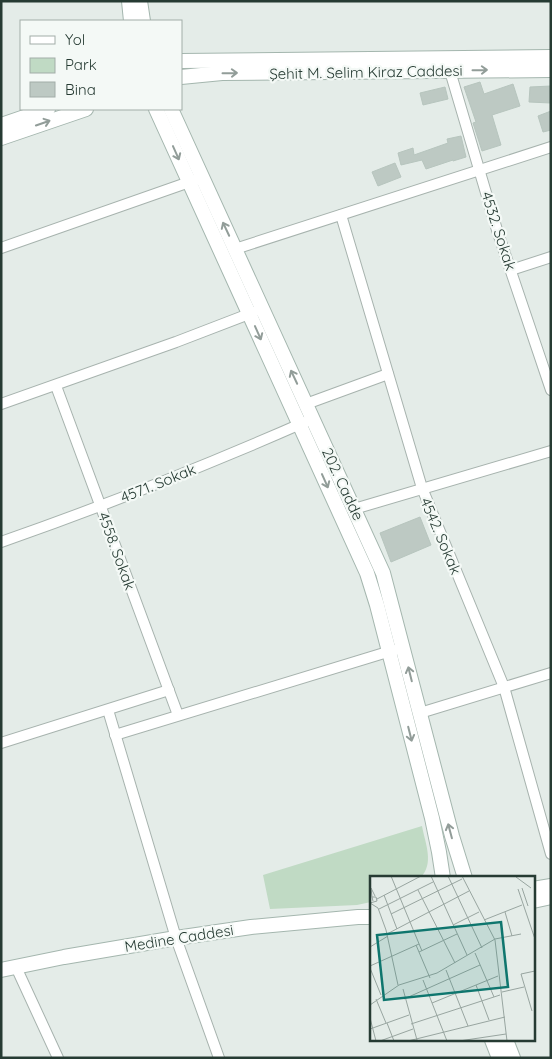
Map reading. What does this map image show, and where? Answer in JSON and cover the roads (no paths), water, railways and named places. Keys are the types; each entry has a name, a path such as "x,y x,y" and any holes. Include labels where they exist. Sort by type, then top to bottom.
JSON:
{"main road":[{"path":"129,1 131,20"},
{"path":"140,1 143,20"},
{"name":"Şehit M. Selim Kiraz Caddesi","path":"182,61 551,57"},
{"name":"Şehit M. Selim Kiraz Caddesi","path":"182,78 222,73 551,70"},
{"path":"1,125 45,110"},
{"path":"1,138 83,110"},
{"name":"202. Cadde","path":"156,110 367,573 374,592 435,832 443,876"},
{"name":"202. Cadde","path":"171,110 383,573 452,836 464,876"},
{"path":"534,889 551,886"},
{"path":"534,901 551,897"},
{"name":"Medine Caddesi","path":"1,970 176,938 251,927 367,916"},
{"path":"493,1042 499,1058"},
{"path":"507,1042 513,1058"}],"street":[{"name":"4532. Sokak","path":"450,71 511,270 551,390"},
{"path":"235,249 551,148"},
{"path":"1,248 203,178"},
{"name":"4542. Sokak","path":"341,215 422,488 504,687 551,854"},
{"path":"511,270 551,258"},
{"path":"1,404 56,386 262,308"},
{"path":"306,404 388,374"},
{"name":"4558. Sokak","path":"56,386 178,715"},
{"name":"4571. Sokak","path":"1,542 101,507 313,418"},
{"path":"354,509 551,451"},
{"path":"115,734 403,647"},
{"path":"420,713 551,673"},
{"path":"1,743 169,690"},
{"path":"108,710 176,938 219,1058"},
{"path":"16,967 58,1058"}]}
